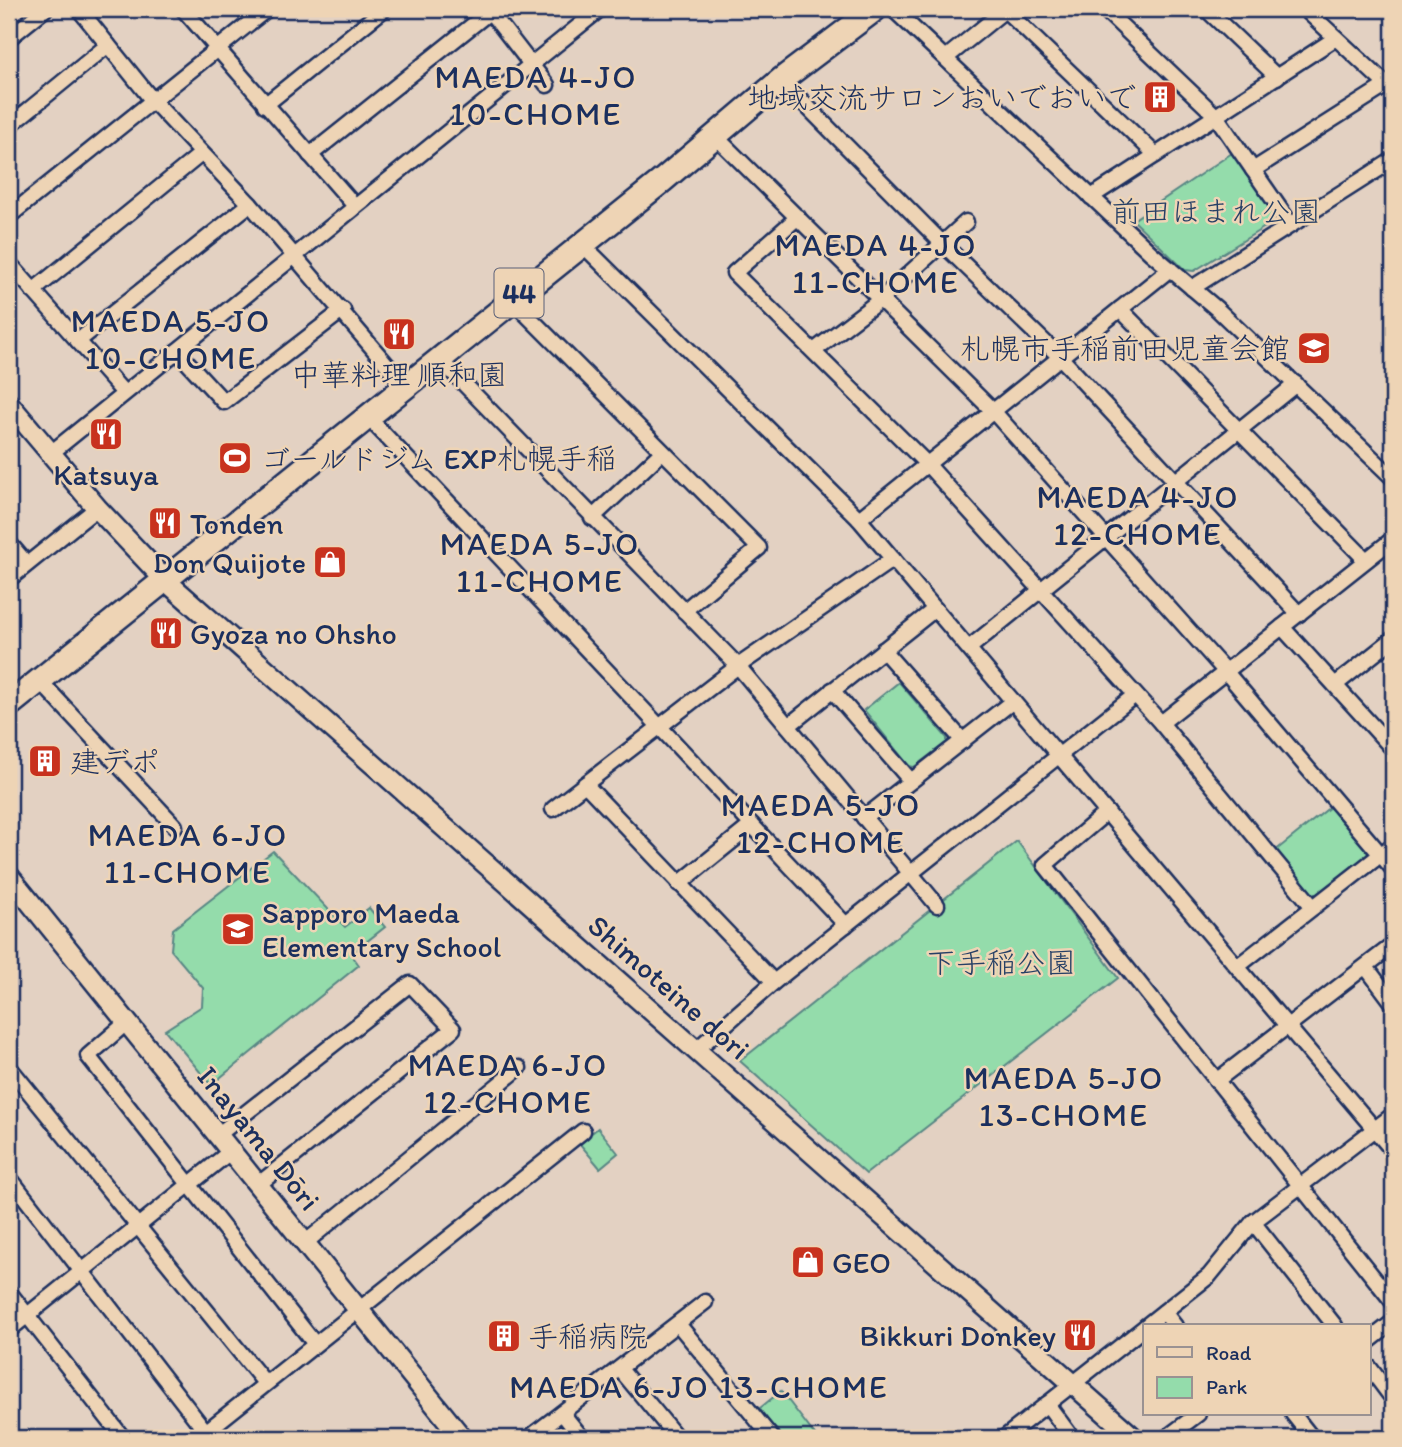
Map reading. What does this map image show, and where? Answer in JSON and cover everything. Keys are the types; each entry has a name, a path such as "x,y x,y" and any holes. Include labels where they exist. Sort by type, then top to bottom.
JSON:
{"main road":[{"name":"44","path":"9,705 582,244 781,80 875,9"}],"street":[{"path":"9,38 46,9"},
{"path":"79,9 153,101 250,204 405,386"},
{"path":"183,9 216,50 355,206"},
{"path":"9,216 267,9"},
{"path":"265,105 384,9"},
{"path":"310,155 491,9 547,85"},
{"path":"51,453 600,9"},
{"path":"893,9 947,57 1091,197 1296,384 1393,478"},
{"path":"947,57 1006,9 1156,155"},
{"path":"1104,9 1216,116 1291,225"},
{"path":"1206,9 1277,77"},
{"path":"1253,170 1391,86 1305,9"},
{"path":"1091,197 1336,38"},
{"path":"9,126 108,45"},
{"path":"781,80 943,244 1060,356 1299,614"},
{"path":"715,136 993,411 1387,850 1393,869"},
{"path":"33,291 201,154"},
{"path":"1192,288 1393,160"},
{"path":"78,341 250,204"},
{"path":"798,217 734,273 815,350 927,464 1161,723 1312,907"},
{"path":"815,350 880,300 966,222"},
{"path":"582,244 859,519 1393,1151"},
{"path":"9,263 124,393"},
{"path":"859,519 1170,269"},
{"path":"511,299 760,548 684,611"},
{"path":"1120,309 1366,560"},
{"path":"177,351 224,402 343,310"},
{"path":"439,358 738,666 937,905"},
{"path":"969,648 1240,432 1296,384"},
{"name":"Shimoteine dori","path":"9,404 97,508 165,580 1135,1438"},
{"path":"367,416 846,925"},
{"path":"592,518 662,452"},
{"path":"9,579 97,508"},
{"path":"1161,723 1393,539"},
{"path":"9,543 27,564"},
{"path":"553,808 738,666 893,559"},
{"path":"788,726 935,609"},
{"path":"1282,627 1391,744"},
{"path":"1335,685 1393,639"},
{"path":"883,650 963,741"},
{"path":"40,681 175,826"},
{"path":"832,690 911,781"},
{"path":"696,1049 774,982 1135,695"},
{"path":"864,818 1013,701"},
{"path":"585,784 774,982"},
{"path":"1107,812 1045,865 1302,1185 1393,1303"},
{"path":"679,884 752,825"},
{"path":"1238,967 1387,850"},
{"name":"Inayama Dōri","path":"9,876 126,1023 260,1184 462,1438"},
{"path":"1216,1081 1393,945"},
{"path":"1366,967 1393,1003"},
{"path":"219,1134 410,984 453,1029 260,1184"},
{"path":"126,1023 88,1056 315,1344"},
{"path":"9,1067 265,1383"},
{"path":"306,1242 519,1069"},
{"path":"1149,1324 1209,1276 1253,1222 1393,1115"},
{"path":"9,1177 83,1270 202,1435 583,1131"},
{"path":"9,1330 231,1151"},
{"path":"1253,1222 1333,1324"},
{"path":"9,1292 123,1438"},
{"path":"529,1438 705,1302"},
{"path":"1164,1312 1173,1324"},
{"path":"1370,1340 1393,1322"},
{"path":"678,1324 772,1438"},
{"path":"1004,1438 1143,1329"},
{"path":"620,1368 677,1438"},
{"path":"1370,1368 1393,1399"},
{"path":"1047,1404 1072,1438"},
{"path":"562,1413 582,1438"},
{"path":"1166,1438 1195,1416"},
{"path":"1295,1416 1312,1438"}],"green space":[{"name":"前田ほまれ公園","path":"1232,153 1275,212 1273,222 1194,271 1185,270 1133,220"},
{"path":"899,682 947,738 947,742 914,767 909,766 864,710"},
{"path":"1330,807 1368,851 1367,856 1318,894 1313,894 1275,851"},
{"name":"下手稲公園","path":"1017,841 1118,978 866,1174 740,1061"},
{"path":"273,851 345,927 369,908 385,927 351,954 359,965 211,1085 165,1030 202,1006 203,988 171,950 173,929"},
{"path":"598,1128 618,1153 600,1168 579,1143"},
{"path":"781,1391 817,1438 782,1438 759,1409"}],"place":[{"name":"地域交流サロンおいでおいで","path":"1160,97"},
{"name":"中華料理 順和園","path":"399,334"},
{"name":"札幌市手稲前田児童会館","path":"1314,348"},
{"name":"Katsuya","path":"106,434"},
{"name":"ゴールドジム EXP札幌手稲","path":"235,458"},
{"name":"Tonden","path":"165,523"},
{"name":"Don Quijote","path":"330,562"},
{"name":"Gyoza no Ohsho","path":"166,633"},
{"name":"建デポ","path":"45,761"},
{"name":"Sapporo Maeda Elementary School","path":"238,929"},
{"name":"GEO","path":"808,1262"},
{"name":"Bikkuri Donkey","path":"1080,1335"},
{"name":"手稲病院","path":"504,1336"}],"district":[{"name":"MAEDA 4-JO 10-CHOME","path":"536,96"},
{"name":"MAEDA 4-JO 11-CHOME","path":"876,264"},
{"name":"MAEDA 5-JO 10-CHOME","path":"171,340"},
{"name":"MAEDA 4-JO 12-CHOME","path":"1138,516"},
{"name":"MAEDA 5-JO 11-CHOME","path":"540,562"},
{"name":"MAEDA 5-JO 12-CHOME","path":"821,824"},
{"name":"MAEDA 6-JO 11-CHOME","path":"188,854"},
{"name":"MAEDA 6-JO 12-CHOME","path":"508,1084"},
{"name":"MAEDA 5-JO 13-CHOME","path":"1064,1096"},
{"name":"MAEDA 6-JO 13-CHOME","path":"699,1387"}]}
